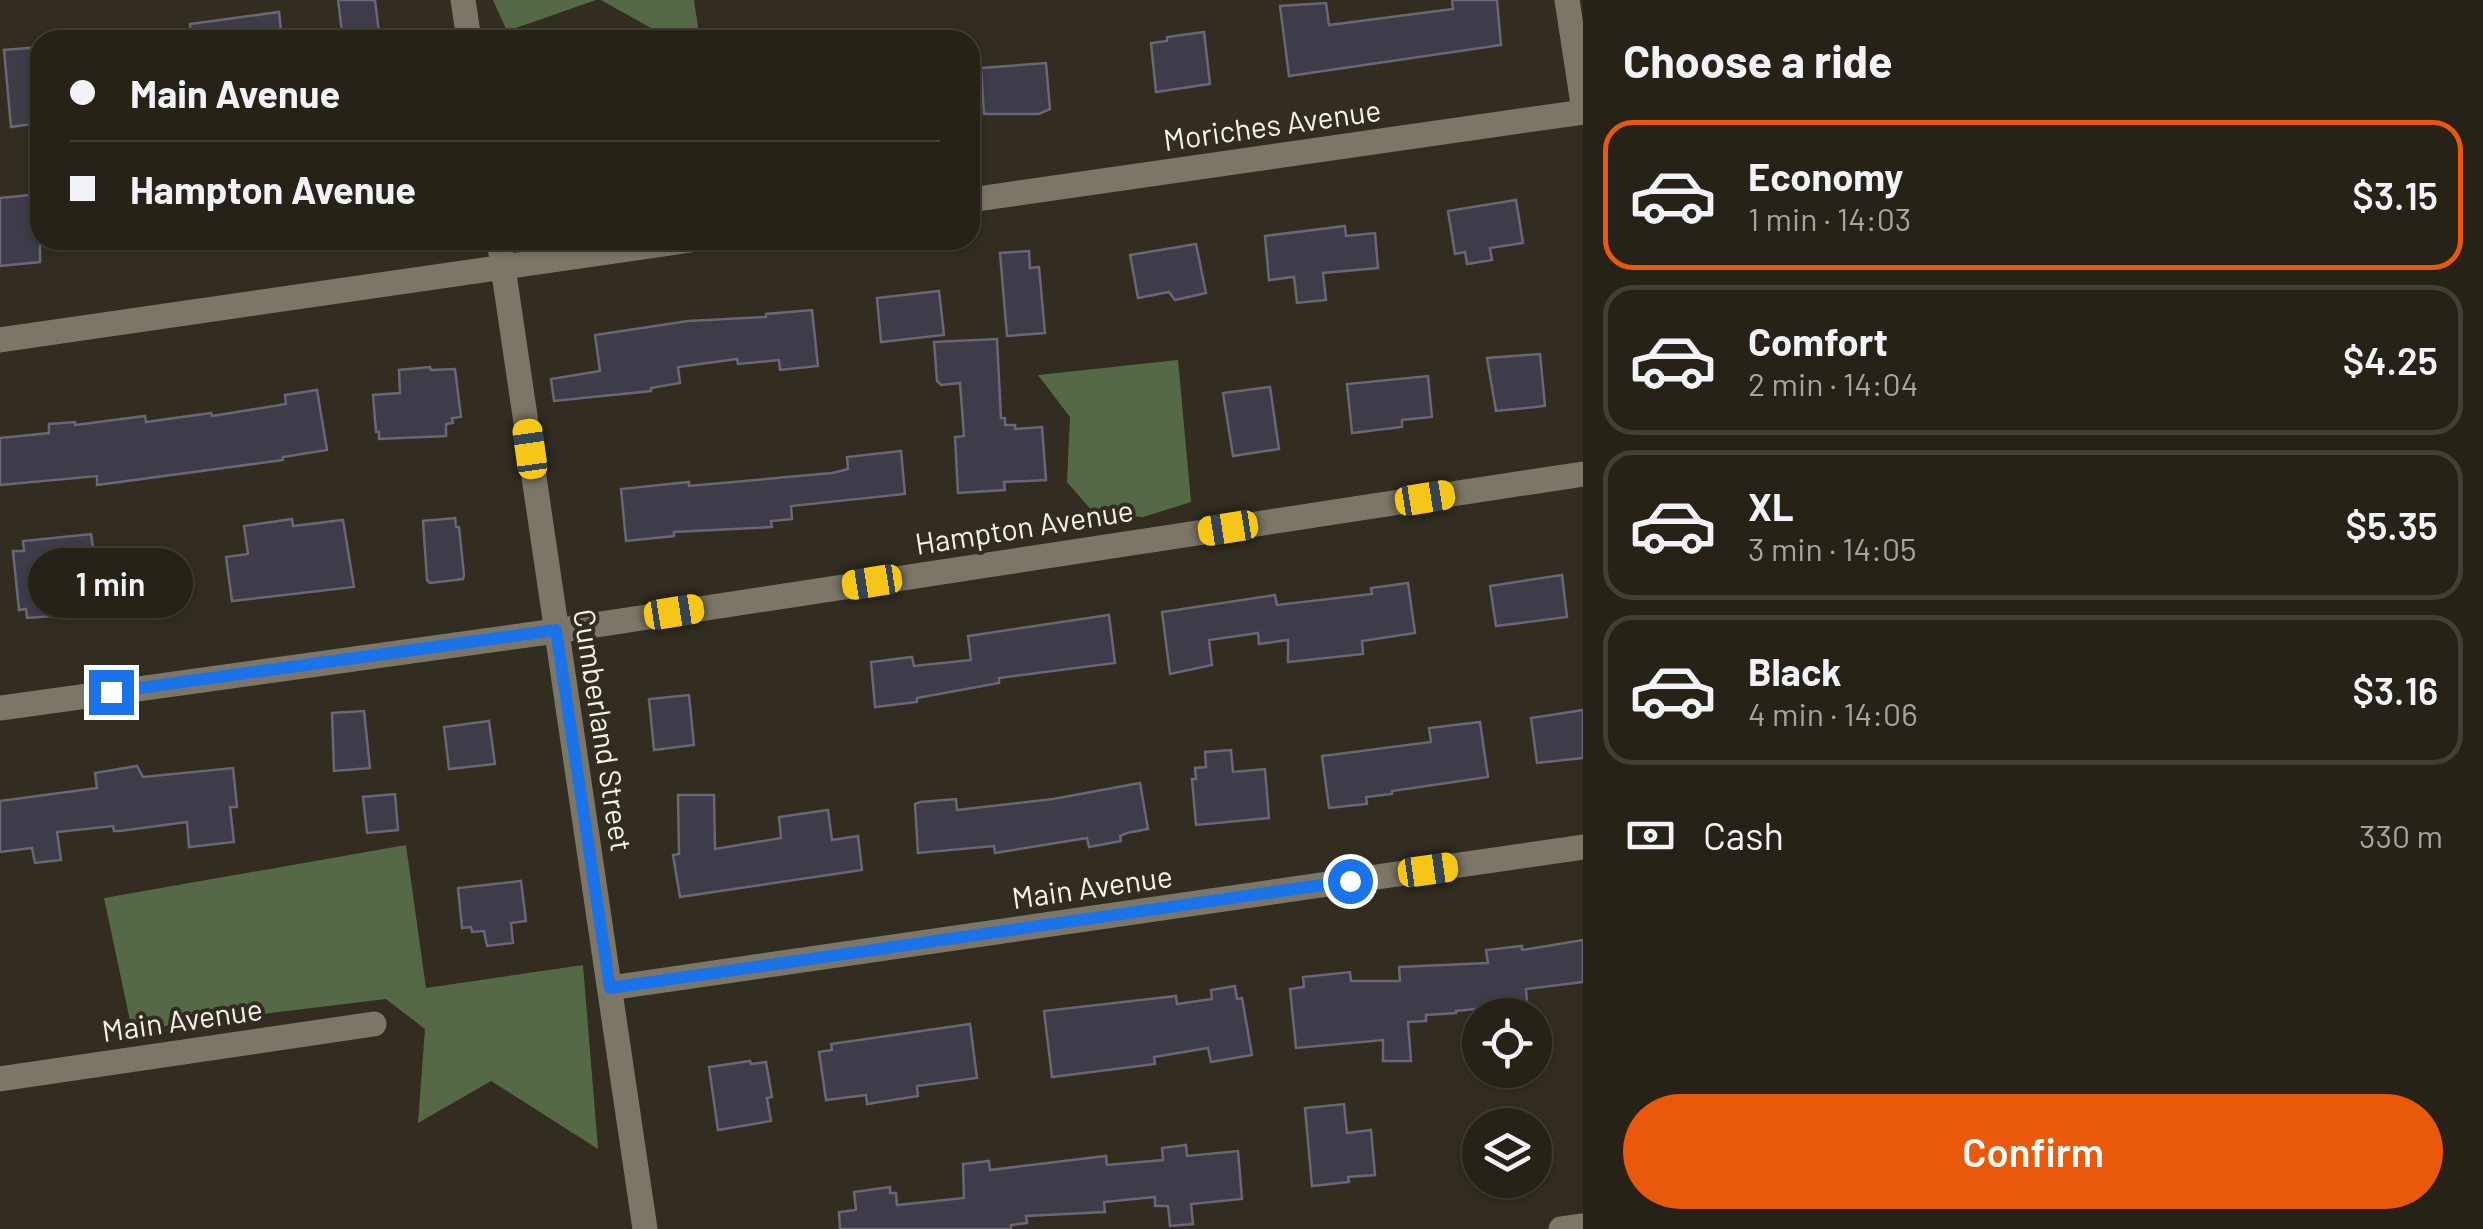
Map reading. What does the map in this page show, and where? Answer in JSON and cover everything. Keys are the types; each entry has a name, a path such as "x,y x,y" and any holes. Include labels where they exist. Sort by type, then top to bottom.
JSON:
{"street":[{"path":"463,0 468,30"},
{"path":"1567,0 1583,104"},
{"name":"Moriches Avenue","path":"980,199 1583,112"},
{"name":"Cumberland Street","path":"501,250 646,1229"},
{"path":"0,340 622,250"},
{"name":"Hampton Avenue","path":"0,708 556,630 1583,474"},
{"name":"Main Avenue","path":"610,988 1583,848"},
{"name":"Main Avenue","path":"0,1079 374,1024"},
{"path":"1561,1229 1583,1226"}],"green space":[{"path":"493,0 596,0 510,30"},
{"path":"601,0 694,0 698,30 654,30"},
{"path":"1178,360 1191,502 1143,517 1093,512 1067,482 1070,417 1038,375"},
{"path":"406,845 426,988 583,965 598,1149 491,1081 418,1123 425,1029 386,999 132,1030 104,898"}],"building":[{"path":"338,0 375,0 379,30 342,30"},
{"path":"1452,0 1497,0 1501,45 1289,76 1280,6 1326,3 1329,25 1453,9"},
{"path":"279,12 281,30 190,30 190,24"},
{"path":"1204,32 1210,84 1156,92 1151,43"},
{"path":"30,48 30,124 11,127 4,50"},
{"path":"1046,63 1050,109 1039,114 984,114 981,68"},
{"path":"30,195 30,250 40,250 40,262 0,266 0,198"},
{"path":"1516,200 1523,243 1490,248 1492,260 1467,264 1465,252 1455,254 1448,211"},
{"path":"1345,226 1346,236 1375,233 1378,268 1323,273 1326,300 1297,303 1294,277 1269,280 1265,236"},
{"path":"1196,244 1206,293 1175,300 1169,292 1138,298 1130,255"},
{"path":"1029,251 1030,268 1039,267 1045,333 1007,336 1000,253"},
{"path":"939,291 944,335 881,342 877,298"},
{"path":"812,310 818,366 780,370 779,360 738,364 737,359 678,367 680,383 651,391 554,401 551,379 600,371 595,335 688,321"},
{"path":"997,339 1001,418 1005,418 1005,425 1015,425 1015,429 1042,427 1046,480 1004,482 1005,490 958,493 955,437 964,436 960,383 941,385 937,381 934,342"},
{"path":"1540,354 1545,406 1496,411 1487,358"},
{"path":"455,369 461,417 446,424 446,436 379,439 373,395 400,393 399,370"},
{"path":"1428,376 1432,417 1402,420 1402,427 1352,433 1347,384"},
{"path":"1270,387 1279,449 1233,456 1223,393"},
{"path":"317,390 327,450 283,460 97,485 97,476 0,485 0,438 49,433 49,424 75,425 145,416 146,422 211,413 212,416 286,404 285,395"},
{"path":"901,451 905,494 791,506 792,519 771,521 772,527 674,532 674,536 626,541 621,489 832,473 848,469 847,457"},
{"path":"455,518 463,579 430,583 423,521"},
{"path":"292,519 293,526 343,520 354,587 232,601 226,557 248,554 244,526"},
{"path":"91,534 96,570 92,570 94,597 79,599 79,610 67,611 67,615 27,618 26,609 19,610 13,551 24,551 23,541"},
{"path":"1562,575 1567,617 1496,626 1490,586"},
{"path":"1408,583 1415,633 1362,641 1363,654 1288,662 1288,640 1259,644 1258,633 1209,640 1212,665 1170,674 1162,612 1275,595 1277,605 1372,594 1371,588"},
{"path":"1109,615 1115,663 999,678 999,683 917,698 917,702 875,707 871,662 912,657 914,666 971,660 968,636"},
{"path":"689,695 694,745 654,750 649,699"},
{"path":"1583,710 1583,758 1537,763 1531,718"},
{"path":"364,711 370,768 334,771 332,713"},
{"path":"489,721 495,764 449,769 444,727"},
{"path":"1480,722 1488,777 1392,791 1366,797 1367,804 1329,808 1322,756 1431,742 1429,728"},
{"path":"1231,750 1233,772 1265,769 1269,818 1196,825 1192,779 1196,779 1195,768 1206,767 1205,752"},
{"path":"137,766 143,777 233,768 237,807 230,807 234,842 189,847 187,822 120,831 114,831 113,826 57,832 61,860 35,863 32,848 0,852 0,801 97,788 95,773"},
{"path":"1140,783 1148,829 1120,836 1121,841 1089,847 1087,838 995,853 994,846 918,853 915,804 920,802 956,799 957,810 1053,799"},
{"path":"395,794 398,830 367,833 363,797"},
{"path":"678,795 714,795 715,849 781,838 779,817 828,810 832,840 858,836 862,870 680,897 673,855 679,854"},
{"path":"521,881 526,921 511,923 513,943 487,946 484,931 462,928 458,888"},
{"path":"1583,940 1583,982 1526,989 1527,998 1462,998 1462,1010 1426,1015 1426,1021 1408,1022 1411,1061 1383,1061 1383,1040 1296,1048 1290,989 1304,987 1303,977 1350,972 1351,981 1400,981 1399,967 1488,963 1486,950 1522,946 1522,950"},
{"path":"1235,986 1237,999 1242,998 1252,1055 1211,1062 1208,1048 1154,1057 1155,1064 1052,1077 1044,1011 1176,996 1177,1004 1212,999 1211,990"},
{"path":"970,1024 977,1078 917,1086 918,1096 867,1104 866,1095 826,1100 819,1052 832,1050 831,1044"},
{"path":"766,1062 772,1097 767,1098 771,1121 718,1130 709,1067"},
{"path":"1344,1104 1347,1133 1371,1130 1375,1175 1312,1186 1305,1108"},
{"path":"1186,1145 1187,1156 1238,1151 1242,1199 1191,1204 1193,1224 1170,1226 1168,1206 1155,1206 1155,1197 1104,1202 1105,1212 1026,1216 1027,1223 1011,1225 1011,1229 840,1229 839,1212 856,1210 854,1192 890,1187 890,1193 896,1193 897,1205 964,1198 963,1164 989,1161 990,1170 1106,1156 1107,1165 1163,1160 1162,1148"}],"route":[{"path":"111,692 556,630 610,988 1350,881"}]}
